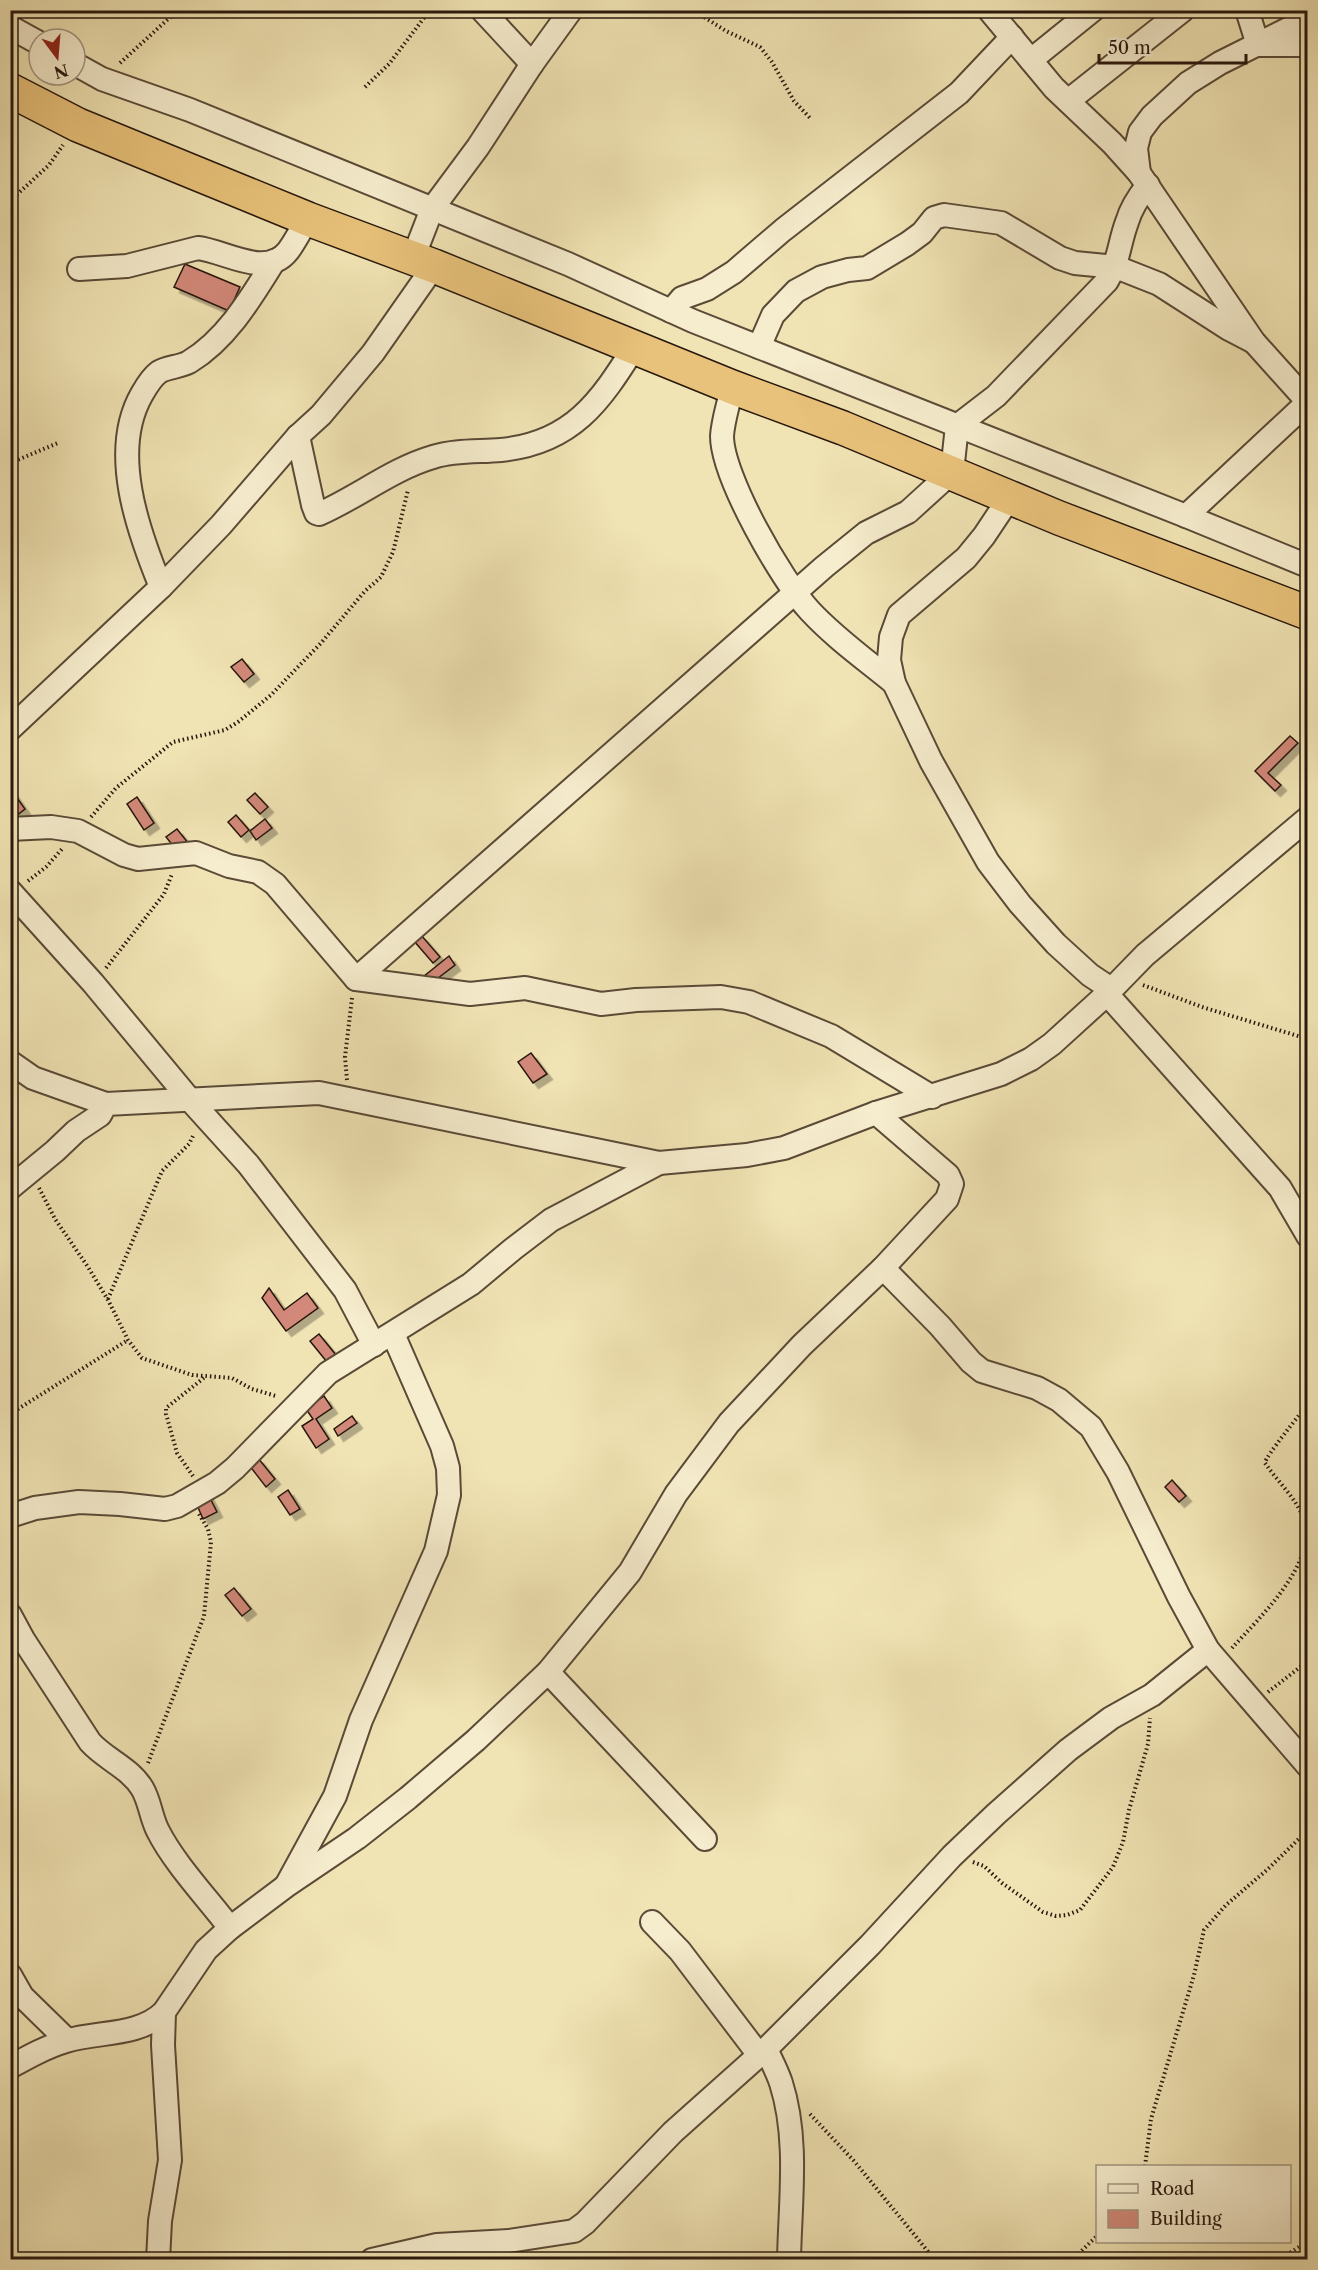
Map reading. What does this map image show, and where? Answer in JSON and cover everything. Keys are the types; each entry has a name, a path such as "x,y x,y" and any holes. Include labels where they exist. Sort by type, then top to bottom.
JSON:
{"highway":[{"path":"10,90 78,125 308,219 423,262 732,387 843,428 1010,497 1308,613"}],"street":[{"path":"482,10 532,64"},
{"path":"10,729 161,587 221,525 298,436 321,415 373,353 423,262 432,209 478,147 532,64 571,10"},
{"path":"989,10 1054,88 1112,143 1144,179 1254,342 1308,402 1186,516"},
{"path":"1031,60 1093,10"},
{"path":"1068,101 1183,10"},
{"path":"1247,10 1258,45"},
{"path":"356,979 796,591 866,533 908,512 952,472 957,426 996,396 1062,330 1107,281 1116,267 1127,222 1144,179 1136,148 1140,132 1152,116 1188,83 1220,63 1308,20"},
{"path":"11,26 27,36"},
{"path":"671,311 682,298 707,289 734,272 783,230 959,93 1012,37"},
{"path":"1258,45 1308,45"},
{"path":"87,71 102,79 190,110 568,264 671,311 759,347 1308,566"},
{"path":"759,347 773,315 796,291 822,277 867,268 908,244 922,233 934,218 944,216 1001,223 1060,258 1075,263 1116,267 1159,284 1228,329 1254,342"},
{"path":"79,269 126,266 198,248 264,264 287,252 308,219"},
{"path":"161,587 143,543 134,507 126,449 133,410 145,388 159,372 188,362 229,327 255,293 273,261"},
{"path":"298,436 313,505 316,513 319,514 415,463 436,456 469,451 503,450 541,441 564,431 585,415 600,398 635,346"},
{"path":"732,387 722,436 725,459 751,519 768,551 808,609 827,628 894,683"},
{"path":"1010,497 966,558 899,615 891,637 889,660 894,683 930,761 988,862 1020,904 1056,944 1090,975 1114,987 1280,1188 1308,1236"},
{"path":"10,1062 33,1078 106,1104 319,1093 659,1163 747,1155 784,1148 876,1113 1001,1074 1031,1059 1053,1044 1145,955 1308,818"},
{"path":"10,829 51,827 78,831 124,855 138,859 196,853 229,866 258,872 275,884 356,979 470,994 525,988 601,1004 636,1000 721,997 749,1002 831,1035 932,1097"},
{"path":"12,892 248,1164 319,1254 384,1339 442,1446 448,1468 449,1495 436,1551 361,1720 334,1796 286,1886"},
{"path":"10,1188 56,1151 76,1131 100,1115 106,1104"},
{"path":"10,2067 29,2056 67,2040 118,2032 156,2019 164,2012 206,1950 230,1928 286,1886 357,1838 408,1798 476,1740 548,1672 630,1572 676,1494 729,1423 802,1346 883,1268 947,1199 952,1184 948,1174 876,1113"},
{"path":"10,1516 35,1509 79,1502 165,1509 177,1506 217,1484 328,1373 471,1284 551,1220 659,1163"},
{"path":"883,1268 982,1371 1037,1388 1066,1405 1090,1427 1118,1472 1179,1597 1214,1657 1308,1766"},
{"path":"10,1615 23,1640 90,1742 142,1787 157,1829 165,1844 230,1928"},
{"path":"372,2259 437,2245 509,2241 574,2231 585,2223 673,2132 763,2052 870,1946 952,1856 1068,1750 1111,1718 1214,1657"},
{"path":"548,1672 705,1839"},
{"path":"652,1922 680,1951 763,2052 781,2083 789,2119 792,2162 789,2259"},
{"path":"10,1975 22,1996 67,2040"},
{"path":"158,2259 160,2221 170,2160 163,2045 164,2012"}],"path":[{"path":"365,87 389,64 430,10"},
{"path":"693,10 726,31 760,47 772,62 794,101 811,119"},
{"path":"10,201 49,165 78,125"},
{"path":"10,464 58,443"},
{"path":"12,892 46,867 116,788 147,761 173,742 225,730 238,722 271,695 321,643 365,591 381,577 393,552 415,463"},
{"path":"93,984 164,894 180,854"},
{"path":"350,1098 345,1057 356,979"},
{"path":"1114,987 1202,1007 1308,1039"},
{"path":"108,1300 121,1264 162,1171 189,1144 207,1117"},
{"path":"30,1172 55,1219 88,1267 128,1340 142,1358 192,1375 232,1378 259,1391 300,1401"},
{"path":"10,1414 128,1340"},
{"path":"142,1787 153,1745 170,1707 204,1616 211,1542 198,1494 197,1481 177,1452 166,1408 206,1377"},
{"path":"1214,1657 1272,1603 1301,1562 1307,1538 1304,1520 1294,1502 1265,1464 1265,1458 1280,1443 1308,1404"},
{"path":"1253,1704 1308,1660"},
{"path":"952,1856 984,1866 1002,1883 1043,1912 1056,1916 1080,1910 1113,1867 1123,1842 1129,1810 1148,1744 1152,1695"},
{"path":"1144,2165 1151,2119 1194,1975 1204,1930 1226,1905 1308,1830"},
{"path":"781,2083 854,2161 935,2259"},
{"path":"1071,2259 1096,2237"},
{"path":"1279,2259 1308,2241"}],"building":[{"path":"185,264 240,287 229,311 174,287"},
{"path":"242,659 254,674 244,682 231,667"},
{"path":"1290,736 1298,743 1268,773 1281,785 1275,791 1255,771"},
{"path":"10,788 25,809 16,816 10,809"},
{"path":"255,793 268,807 260,814 247,800"},
{"path":"137,797 154,823 144,830 127,804"},
{"path":"236,815 249,830 241,837 228,822"},
{"path":"265,819 272,828 256,840 250,831"},
{"path":"177,829 189,844 178,852 166,837"},
{"path":"421,935 440,957 433,963 414,941"},
{"path":"449,956 455,965 429,985 423,977"},
{"path":"531,1053 547,1074 533,1083 518,1062"},
{"path":"269,1288 284,1310 307,1293 318,1308 286,1331 262,1298"},
{"path":"319,1334 336,1355 327,1362 310,1341"},
{"path":"324,1396 332,1408 316,1419 329,1439 316,1448 302,1426 313,1419 306,1409"},
{"path":"352,1416 357,1423 338,1436 334,1429"},
{"path":"258,1458 275,1479 266,1487 249,1465"},
{"path":"1172,1480 1186,1496 1179,1502 1165,1487"},
{"path":"288,1490 300,1509 290,1515 278,1497"},
{"path":"207,1492 217,1512 203,1519 194,1498"},
{"path":"234,1588 251,1609 242,1616 225,1595"}]}
